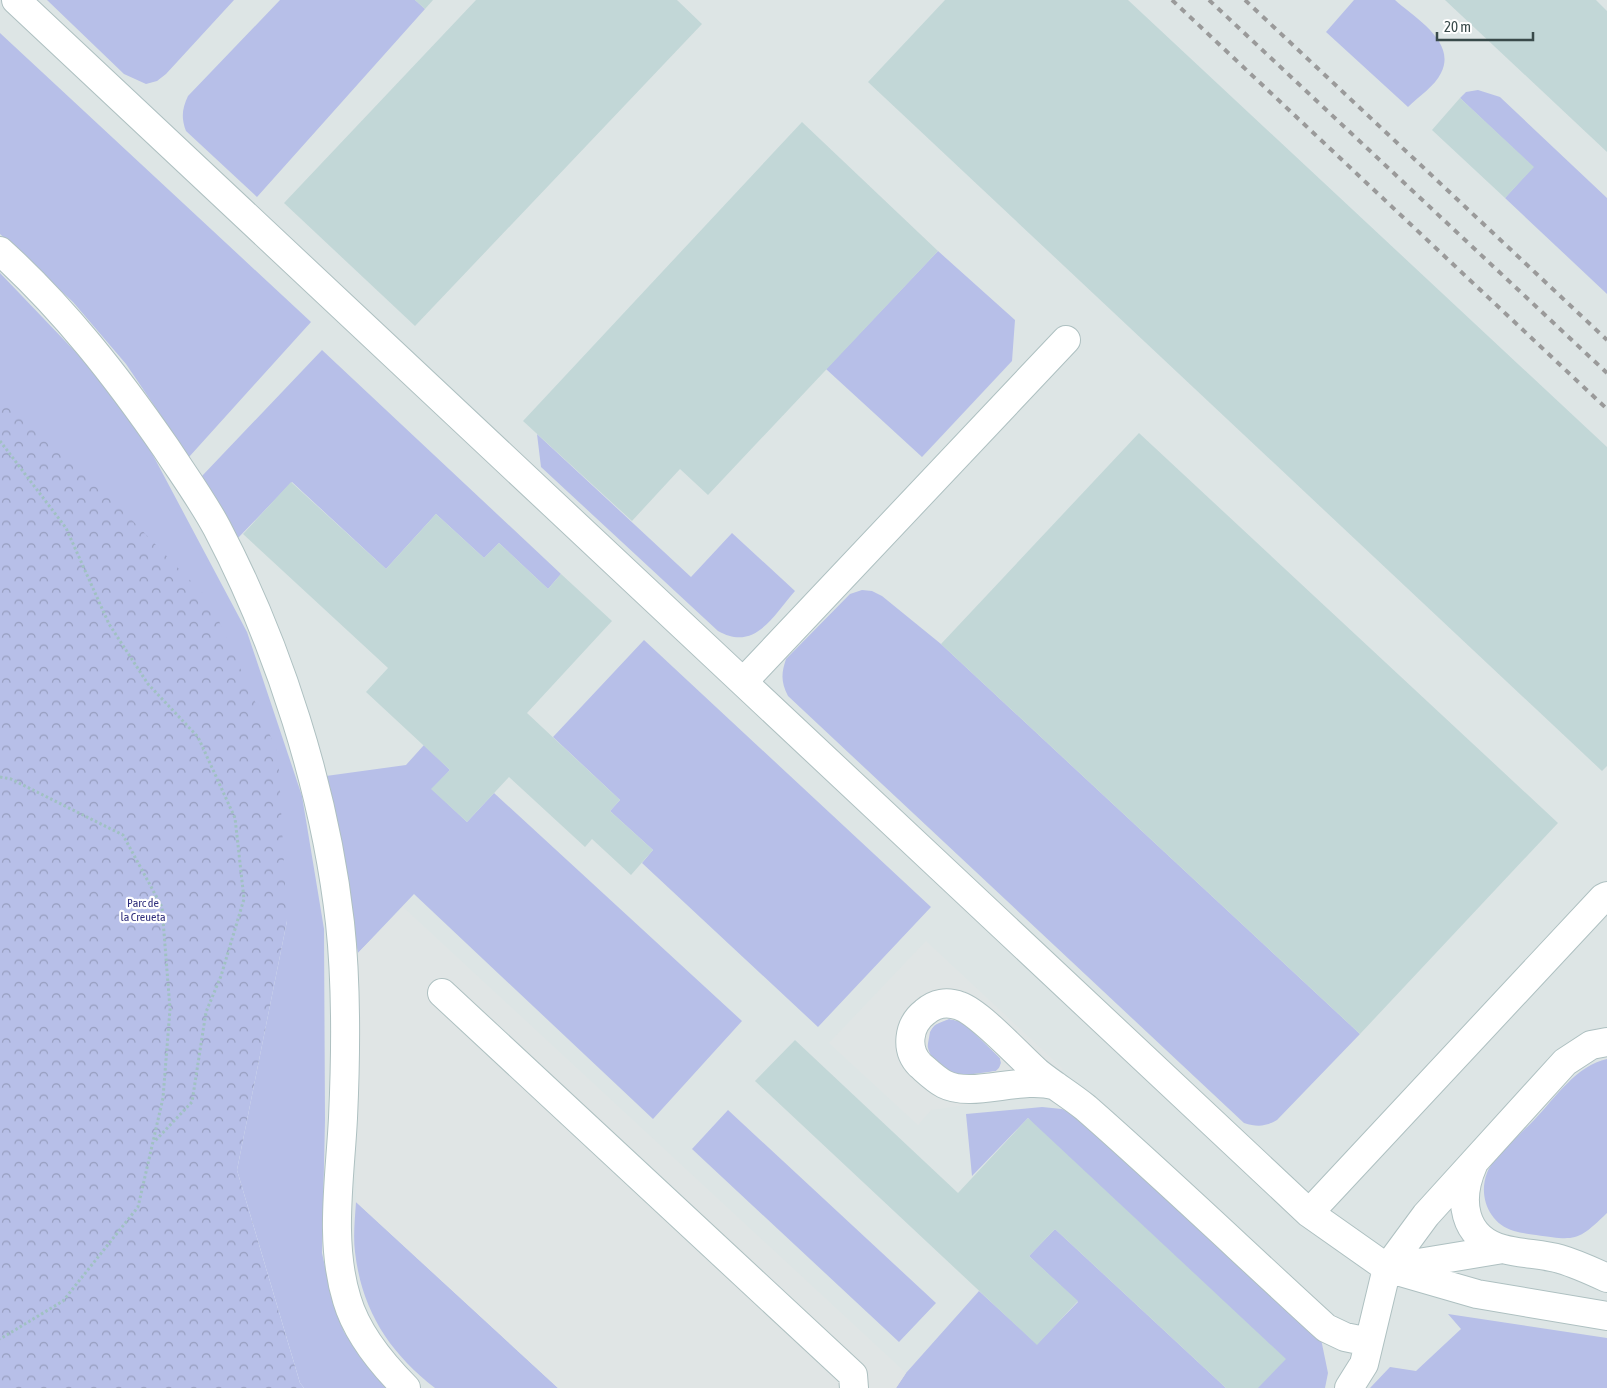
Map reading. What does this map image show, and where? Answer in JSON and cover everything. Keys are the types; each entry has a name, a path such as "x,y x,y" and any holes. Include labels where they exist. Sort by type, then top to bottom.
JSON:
{"lane":[{"path":"16,0 1309,1213 1387,1268 1477,1294 1607,1316"},
{"path":"0,250 81,334 134,401 184,475 216,526 247,591 282,681 307,756 326,839 340,922 346,996 337,1247 342,1278 348,1303 366,1339 384,1366 406,1388"},
{"path":"742,682 1066,340"},
{"path":"1309,1213 1603,898 1607,896"},
{"path":"442,993 853,1375 854,1388"},
{"path":"1056,1086 1035,1081 970,1088 946,1084 918,1063 911,1049 910,1034 918,1018 932,1006 951,1003 969,1010 1056,1086 1084,1106 1326,1328 1345,1337 1370,1342"},
{"path":"1349,1388 1360,1373 1370,1342 1387,1268 1426,1215 1565,1062 1591,1045 1607,1042"},
{"path":"1475,1160 1467,1177 1464,1192 1468,1219 1484,1242 1503,1249 1559,1258 1607,1278"},
{"path":"1387,1268 1503,1249"}],"path":[{"path":"0,442 66,528 109,624 148,684 198,737 235,818 244,899 221,976 206,1012 192,1102 154,1142"},
{"path":"0,777 11,779 123,835 162,907 170,1009 163,1098 138,1207 63,1301 0,1339"}],"shaded area":[{"path":"0,0 1607,0 1607,1388 304,1388 237,1170 287,921 0,391"},
{"path":"403,907 906,1373 896,1388 558,1388 356,1202 358,953"},
{"path":"926,941 1063,1069 1038,1095 931,1110 918,1125 829,1043","holes":["949,1019 963,1022 1000,1058 1001,1063 996,1071 958,1076 949,1073 931,1057 927,1049 930,1032 934,1025"]}],"green space":[{"path":"47,0 234,0 166,74 157,81 146,84 124,74"},
{"path":"280,0 415,0 425,9 257,197 186,131 183,122 184,105 188,96"},
{"path":"1354,0 1395,0 1423,23 1439,41 1443,51 1444,62 1441,73 1431,87 1408,107 1326,32"},
{"path":"0,33 311,322 189,457 126,364 73,302 0,234"},
{"path":"1478,90 1500,97 1607,198 1607,294 1505,198 1533,167 1460,98 1466,92"},
{"path":"938,251 1015,320 1012,361 922,457 826,369"},
{"path":"0,273 89,366 147,444 247,632 302,796 324,929 325,1120 322,1253 332,1298 344,1332 368,1367 388,1388 304,1388 300,1383 237,1170 287,921 0,395"},
{"path":"322,350 561,574 548,589 499,543 484,558 436,514 386,569 292,482 237,539 202,476"},
{"name":"Parc de la Creueta","path":"0,391 78,464 210,601 278,753 287,921 237,1170 300,1383 304,1388 0,1388"},
{"path":"537,434 691,577 732,533 795,591 771,620 753,634 743,637 731,636 718,631 541,467"},
{"path":"862,590 872,591 882,596 941,644 1360,1034 1277,1120 1261,1126 1244,1123 788,696 782,678 786,659 850,594"},
{"path":"644,640 931,907 818,1027 642,863 653,850 610,811 620,800 553,737"},
{"path":"424,745 450,770 432,789 467,822 494,793 742,1021 653,1119 414,894 358,953 326,776 406,765"},
{"path":"949,1019 963,1022 1000,1058 1001,1065 998,1070 960,1076 949,1073 934,1060 927,1044 928,1036 931,1029 938,1023"},
{"path":"1607,1059 1607,1213 1589,1229 1576,1237 1549,1237 1514,1231 1505,1227 1492,1216 1485,1200 1485,1182 1491,1166 1567,1083 1596,1062"},
{"path":"1042,1107 1062,1109 1072,1114 1321,1339 1328,1373 1325,1388 1258,1388 1028,1118 972,1176 966,1114"},
{"path":"728,1110 936,1303 899,1342 692,1149"},
{"path":"356,1202 558,1388 435,1388 419,1374 391,1345 380,1329 364,1293 354,1246"},
{"path":"1055,1229 1226,1388 896,1388 906,1373 979,1291 1037,1344 1078,1302 1029,1256"},
{"path":"1448,1314 1607,1338 1607,1388 1370,1388 1390,1367 1416,1371 1461,1329"}],"building":[{"path":"415,0 433,0 425,9"},
{"path":"476,0 677,0 702,24 415,326 284,203"},
{"path":"945,0 1128,0 1607,447 1607,766 1602,771 868,82"},
{"path":"1445,0 1596,0 1607,11 1607,152"},
{"path":"1460,98 1534,167 1505,198 1432,130"},
{"path":"802,122 938,251 708,495 680,469 632,521 523,421"},
{"path":"1139,433 1558,823 1360,1034 941,644"},
{"path":"291,482 386,569 436,514 484,558 499,543 548,589 561,574 612,621 527,713 620,800 610,811 653,850 631,875 592,839 585,847 509,777 467,822 431,789 450,770 366,692 388,668 243,534"},
{"path":"795,1040 958,1193 1028,1118 1286,1359 1258,1388 1226,1388 1055,1229 1029,1256 1078,1301 1037,1345 755,1081"}],"railway":[{"path":"1172,0 1607,409"},
{"path":"1209,0 1607,373"},
{"path":"1245,0 1607,340"}]}
